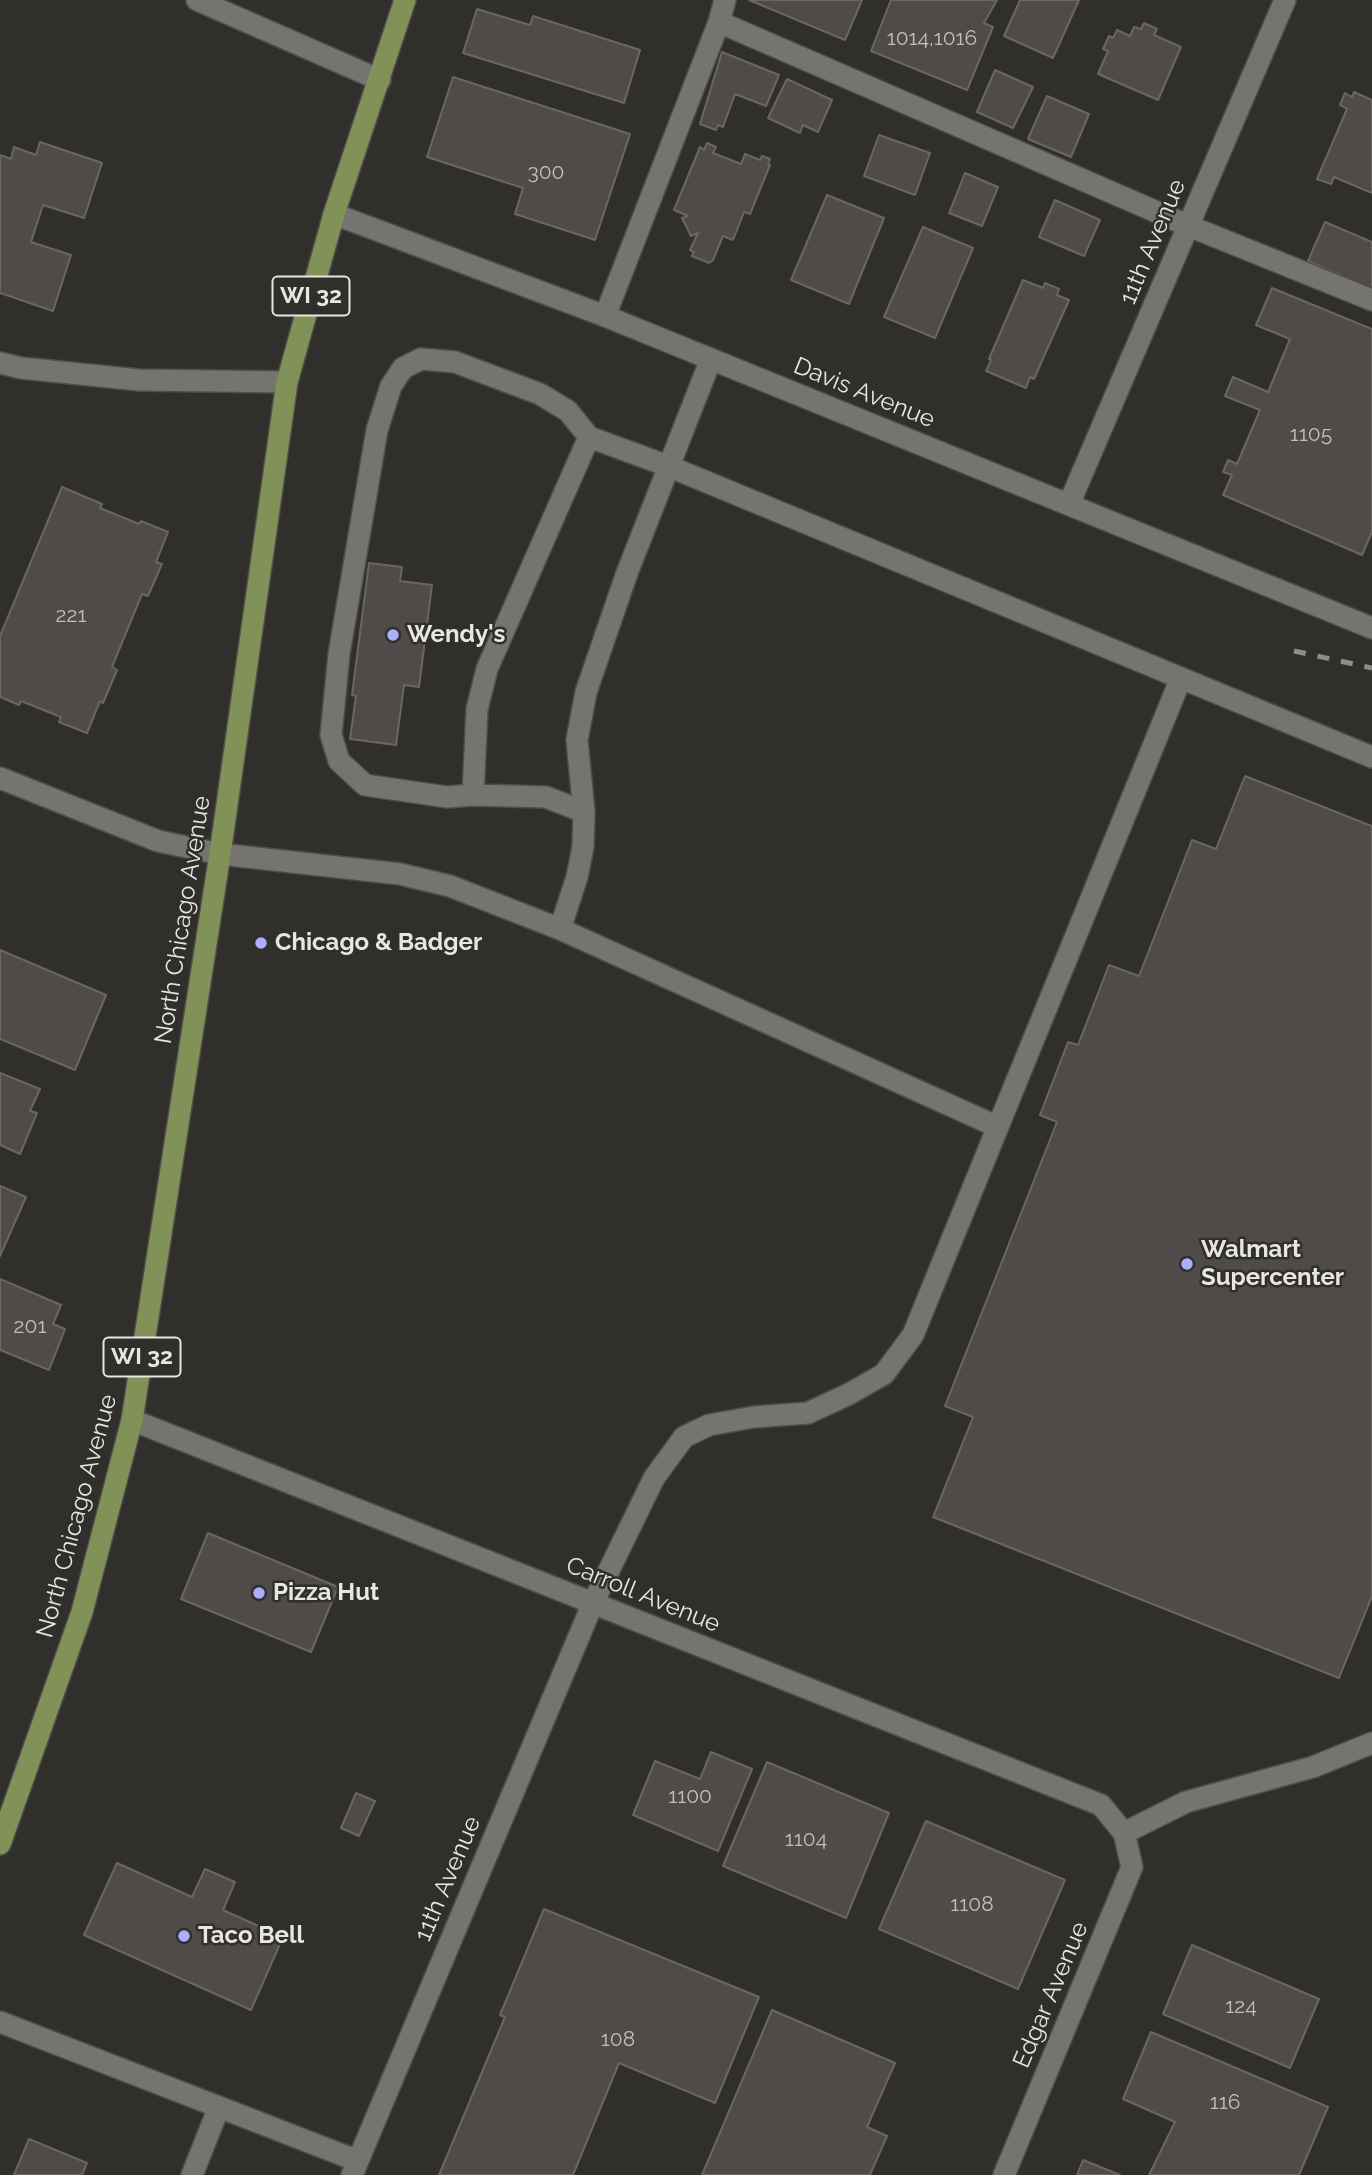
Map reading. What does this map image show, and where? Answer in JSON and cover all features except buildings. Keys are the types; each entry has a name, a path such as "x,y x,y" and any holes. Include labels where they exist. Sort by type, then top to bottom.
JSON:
{"main road":[{"name":"North Chicago Avenue","path":"0,1844 82,1612 132,1420 220,854 287,382 334,214 405,0"}],"street":[{"path":"197,0 380,80"},
{"path":"605,316 719,22 725,0"},
{"name":"11th Avenue","path":"1069,504 1285,0"},
{"path":"719,22 1189,226 1372,300"},
{"name":"Davis Avenue","path":"334,214 605,316 1372,628"},
{"path":"584,812 547,797 447,797 365,786 339,761 331,735 339,654 377,430 391,386 403,368 421,359 455,362 540,394 568,411 589,437 668,466 1372,757"},
{"path":"560,929 577,877 583,847 584,812 578,740 586,692 627,573 711,359"},
{"path":"0,363 21,368 139,380 287,382"},
{"path":"473,795 477,709 486,669 589,437"},
{"name":"11th Avenue","path":"355,2168 593,1603 654,1478 684,1437 709,1425 754,1417 808,1413 884,1374 914,1335 1181,678"},
{"path":"0,778 158,841 220,854 400,874 450,886 496,902 998,1127"},
{"name":"Carroll Avenue","path":"132,1420 1101,1805 1124,1833"},
{"path":"1124,1833 1186,1802 1314,1766 1372,1744"},
{"name":"Edgar Avenue","path":"1004,2175 1132,1867 1124,1833"},
{"path":"0,2022 219,2107 355,2168"},
{"path":"192,2175 219,2107"}],"railway":[{"path":"1294,651 1372,668"}],"place":[{"name":"Wendy's","path":"393,635"},
{"name":"Chicago & Badger","path":"261,943"},
{"name":"Walmart Supercenter","path":"1187,1264"},
{"name":"Pizza Hut","path":"259,1593"},
{"name":"Taco Bell","path":"184,1936"}]}
